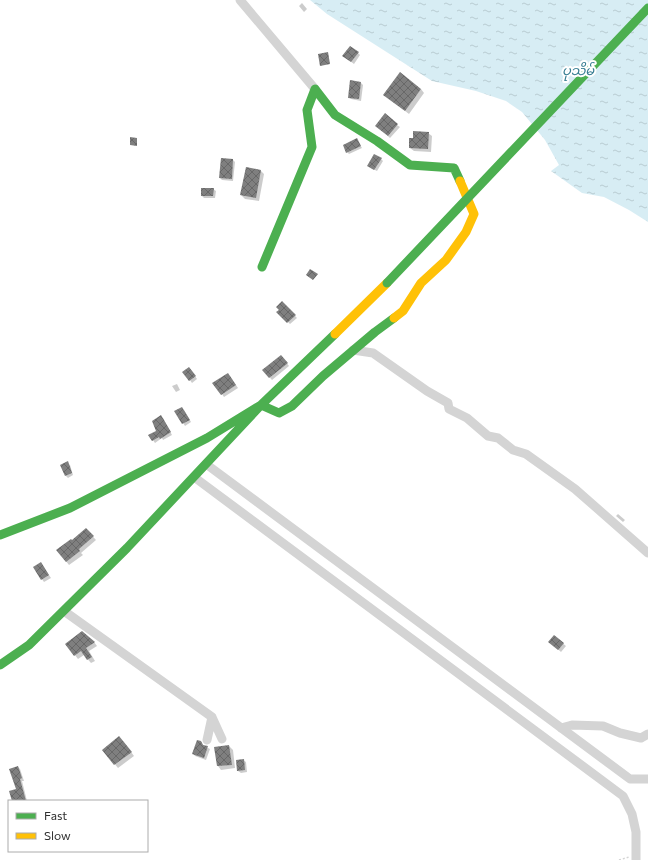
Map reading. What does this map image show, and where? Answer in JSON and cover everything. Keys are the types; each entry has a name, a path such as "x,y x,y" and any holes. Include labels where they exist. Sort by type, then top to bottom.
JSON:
{"main road":[{"path":"0,665 29,645 127,548 261,405 387,283 648,8"},
{"path":"262,267 312,147 307,110 315,89"},
{"path":"261,405 279,413 292,406 353,350 403,311 421,284 446,260 466,232 474,214 454,168 410,165 377,141 335,115 315,89"},
{"path":"0,534 70,508 207,438 261,405"}],"street":[{"path":"240,0 315,89"},
{"path":"353,350 373,353 427,391 448,403 449,409 467,418 488,436 498,438 513,450 526,454 575,489 648,553"},
{"path":"206,464 630,779 648,779"},
{"path":"194,477 623,796 632,814 636,832 636,860"},
{"path":"64,611 212,718 222,739"},
{"path":"207,740 212,718"},
{"path":"561,728 572,725 603,726 620,733 640,738 648,734"}],"water":[{"name":"ပုသိမ်","path":"310,0 648,0 648,222 604,197 582,193 551,171 559,165 545,140 522,112 506,101 476,91 432,81 327,14"}],"building":[{"path":"350,46 359,52 351,62 342,56"},
{"path":"328,52 330,64 320,66 318,54"},
{"path":"400,72 421,89 405,111 383,95"},
{"path":"350,80 361,82 359,99 348,98"},
{"path":"385,113 398,124 388,136 375,126"},
{"path":"413,131 429,132 428,149 409,148 409,138 413,138"},
{"path":"130,137 137,138 137,146 130,145"},
{"path":"357,138 361,146 346,153 343,145"},
{"path":"374,154 382,158 374,170 367,166"},
{"path":"221,158 233,159 232,179 219,178"},
{"path":"246,167 261,170 256,198 240,195"},
{"path":"201,188 214,188 213,196 201,196"},
{"path":"310,269 318,274 313,280 306,275"},
{"path":"282,301 296,315 287,323 276,312 279,310 276,307"},
{"path":"281,355 288,363 269,378 262,370"},
{"path":"189,367 196,376 189,381 182,372"},
{"path":"228,373 236,385 221,395 212,383"},
{"path":"182,407 190,420 182,424 174,411"},
{"path":"161,415 171,432 160,439 159,437 152,441 148,435 156,431 152,421"},
{"path":"68,461 72,473 65,476 60,465"},
{"path":"86,528 94,536 79,549 80,551 66,562 56,550 71,539 72,540"},
{"path":"41,562 49,575 41,580 33,567"},
{"path":"82,631 95,642 86,648 92,657 87,660 81,651 74,656 65,644"},
{"path":"554,635 564,643 558,650 548,642"},
{"path":"119,736 132,752 114,765 102,750"},
{"path":"197,740 201,741 203,745 208,746 204,758 192,754"},
{"path":"229,745 232,765 217,766 214,747"},
{"path":"244,759 245,770 237,771 236,760"},
{"path":"18,766 22,778 20,779 26,800 12,800 9,791 16,789 9,769"}],"traffic: fast":[{"path":"387,283 648,8"},
{"path":"262,267 312,147 307,110 315,89 335,115 377,141 410,165 454,168 460,181"},
{"path":"0,665 29,645 127,548 261,405 279,413 292,406 323,376 394,318"},
{"path":"0,535 70,508 207,438 261,405 335,334"}],"traffic: slow":[{"path":"394,318 403,311 421,283 446,260 466,232 474,214 460,181"},
{"path":"335,334 387,283"}]}
